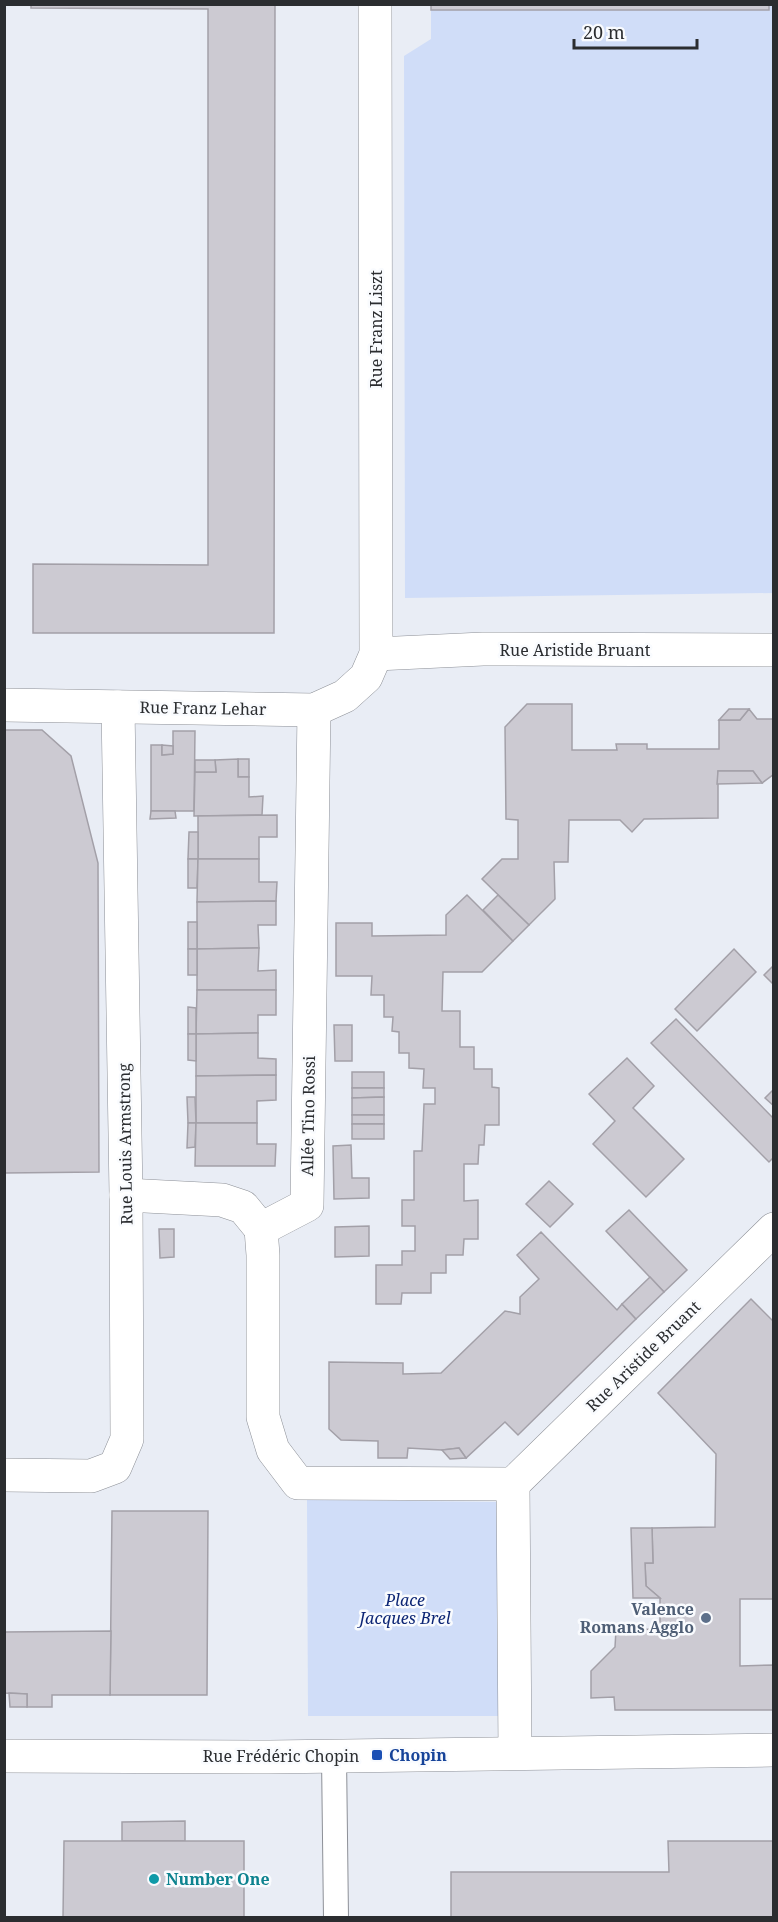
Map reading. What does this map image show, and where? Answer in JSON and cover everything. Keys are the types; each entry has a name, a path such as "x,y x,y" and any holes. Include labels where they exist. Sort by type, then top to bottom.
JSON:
{"street":[{"name":"Rue Franz Liszt","path":"375,4 376,654"},
{"name":"Rue Aristide Bruant","path":"376,654 483,649 774,650"},
{"name":"Rue Franz Lehar","path":"4,705 314,710 345,696 352,690 366,677 376,654"},
{"name":"Rue Louis Armstrong","path":"4,1475 91,1476 115,1467 127,1439 126,1195 118,707"},
{"name":"Allée Tino Rossi","path":"261,1228 307,1205 314,710"},
{"path":"126,1195 222,1200 243,1207 261,1228 263,1417 273,1450 298,1483 513,1484 515,1753"},
{"name":"Rue Aristide Bruant","path":"513,1484 774,1229"},
{"name":"Rue Frédéric Chopin","path":"4,1756 334,1756 774,1750"}],"lane":[{"path":"334,1756 336,1917"}],"green space":[{"path":"769,5 773,5 773,593 405,598 404,56 431,39 431,10 768,10"},
{"name":"Place Jacques Brel","path":"307,1500 503,1502 503,1716 308,1716"}],"building":[{"path":"31,4 275,4 274,633 33,633 33,564 208,565 208,9 31,8"},
{"path":"431,4 769,4 769,10 431,10"},
{"path":"527,704 572,704 572,750 617,750 616,744 647,744 647,749 719,749 719,720 740,720 749,709 757,719 774,719 774,774 762,783 753,771 718,771 718,818 644,819 632,832 620,820 569,820 568,862 554,862 555,899 529,925 482,879 502,859 518,859 518,820 506,819 505,727"},
{"path":"729,709 749,709 740,720 719,720"},
{"path":"4,730 42,730 71,756 98,863 99,1172 4,1173"},
{"path":"173,731 195,731 194,811 151,811 151,745 162,745 162,755 173,754"},
{"path":"162,745 173,746 173,754 162,755"},
{"path":"238,759 249,759 249,777 238,777"},
{"path":"238,759 238,777 249,777 249,797 263,796 262,815 194,816 195,772 216,772 215,760"},
{"path":"195,760 215,760 216,772 195,772"},
{"path":"718,771 753,771 762,783 717,784"},
{"path":"151,811 175,811 176,818 150,819"},
{"path":"277,815 277,837 259,837 259,859 198,859 198,816"},
{"path":"189,832 198,832 198,859 188,859"},
{"path":"188,859 198,859 197,888 188,888"},
{"path":"198,859 259,859 259,882 277,882 276,901 197,902"},
{"path":"467,895 513,941 482,972 443,972 442,1011 460,1011 460,1047 474,1047 474,1069 492,1069 492,1087 499,1088 499,1125 485,1125 484,1145 479,1145 478,1164 464,1164 464,1201 478,1200 478,1239 464,1239 463,1255 446,1255 446,1273 431,1273 431,1293 402,1293 401,1304 376,1304 376,1265 402,1265 402,1251 415,1251 415,1226 402,1226 402,1200 414,1200 414,1151 422,1151 424,1104 435,1104 435,1088 423,1088 424,1069 409,1068 409,1053 399,1053 399,1032 392,1031 393,1017 384,1017 384,995 371,995 372,976 336,976 336,923 372,923 372,936 446,935 446,915"},
{"path":"498,895 529,925 513,941 483,910"},
{"path":"276,901 276,925 258,925 259,948 197,949 197,902"},
{"path":"188,922 197,922 197,949 188,949"},
{"path":"259,948 258,971 276,970 276,990 197,990 197,949"},
{"path":"188,949 197,949 197,975 188,975"},
{"path":"734,949 756,972 697,1031 675,1009"},
{"path":"774,965 774,985 764,975"},
{"path":"197,990 276,990 276,1015 258,1015 258,1033 196,1034"},
{"path":"188,1007 196,1008 196,1034 188,1034"},
{"path":"676,1019 774,1119 774,1157 769,1162 651,1043"},
{"path":"334,1025 352,1025 352,1061 335,1061"},
{"path":"258,1033 258,1058 276,1059 276,1075 196,1076 196,1034"},
{"path":"188,1034 196,1034 196,1061 188,1060"},
{"path":"627,1058 654,1086 633,1108 684,1159 646,1197 593,1144 615,1121 589,1094"},
{"path":"352,1072 384,1072 384,1088 352,1088"},
{"path":"276,1075 276,1100 257,1101 257,1123 196,1123 196,1076"},
{"path":"352,1088 384,1088 384,1097 352,1098"},
{"path":"774,1089 774,1106 765,1098"},
{"path":"187,1097 195,1097 196,1123 188,1123"},
{"path":"384,1097 384,1115 352,1115 352,1098"},
{"path":"352,1115 384,1115 384,1124 352,1124"},
{"path":"188,1123 196,1123 195,1147 187,1148"},
{"path":"196,1123 257,1123 257,1144 276,1144 275,1166 195,1166"},
{"path":"352,1124 384,1124 384,1139 352,1139"},
{"path":"351,1145 352,1178 369,1178 369,1198 334,1199 333,1146"},
{"path":"549,1181 573,1204 550,1227 526,1204"},
{"path":"629,1210 687,1270 664,1292 606,1231"},
{"path":"369,1226 369,1256 335,1257 335,1227"},
{"path":"159,1229 174,1229 174,1257 160,1258"},
{"path":"541,1232 617,1310 622,1304 636,1319 518,1435 505,1422 466,1458 459,1448 442,1450 408,1448 407,1458 378,1458 378,1441 341,1440 329,1429 329,1362 403,1363 403,1374 441,1373 505,1311 520,1314 520,1297 539,1279 517,1255"},
{"path":"650,1277 664,1292 636,1319 622,1304"},
{"path":"751,1299 774,1322 774,1599 740,1599 740,1666 774,1665 774,1710 615,1710 614,1697 591,1698 591,1671 615,1647 616,1630 660,1629 660,1598 646,1586 645,1563 653,1563 652,1528 715,1527 716,1454 658,1393"},
{"path":"459,1448 466,1458 450,1459 442,1450"},
{"path":"112,1511 208,1511 207,1695 110,1695"},
{"path":"631,1528 652,1528 653,1563 645,1563 646,1586 660,1598 633,1598"},
{"path":"111,1631 110,1695 52,1695 52,1707 27,1707 27,1694 4,1693 4,1632"},
{"path":"9,1693 27,1694 27,1707 10,1707"},
{"path":"185,1821 185,1841 122,1841 122,1822"},
{"name":"Number One","path":"64,1841 244,1841 244,1918 63,1918"},
{"path":"668,1841 774,1841 774,1918 451,1918 451,1872 669,1872"}],"place":[{"name":"Valence Romans Agglo","path":"706,1618"},
{"name":"Chopin","path":"377,1755"},
{"name":"Number One","path":"154,1879"}]}
